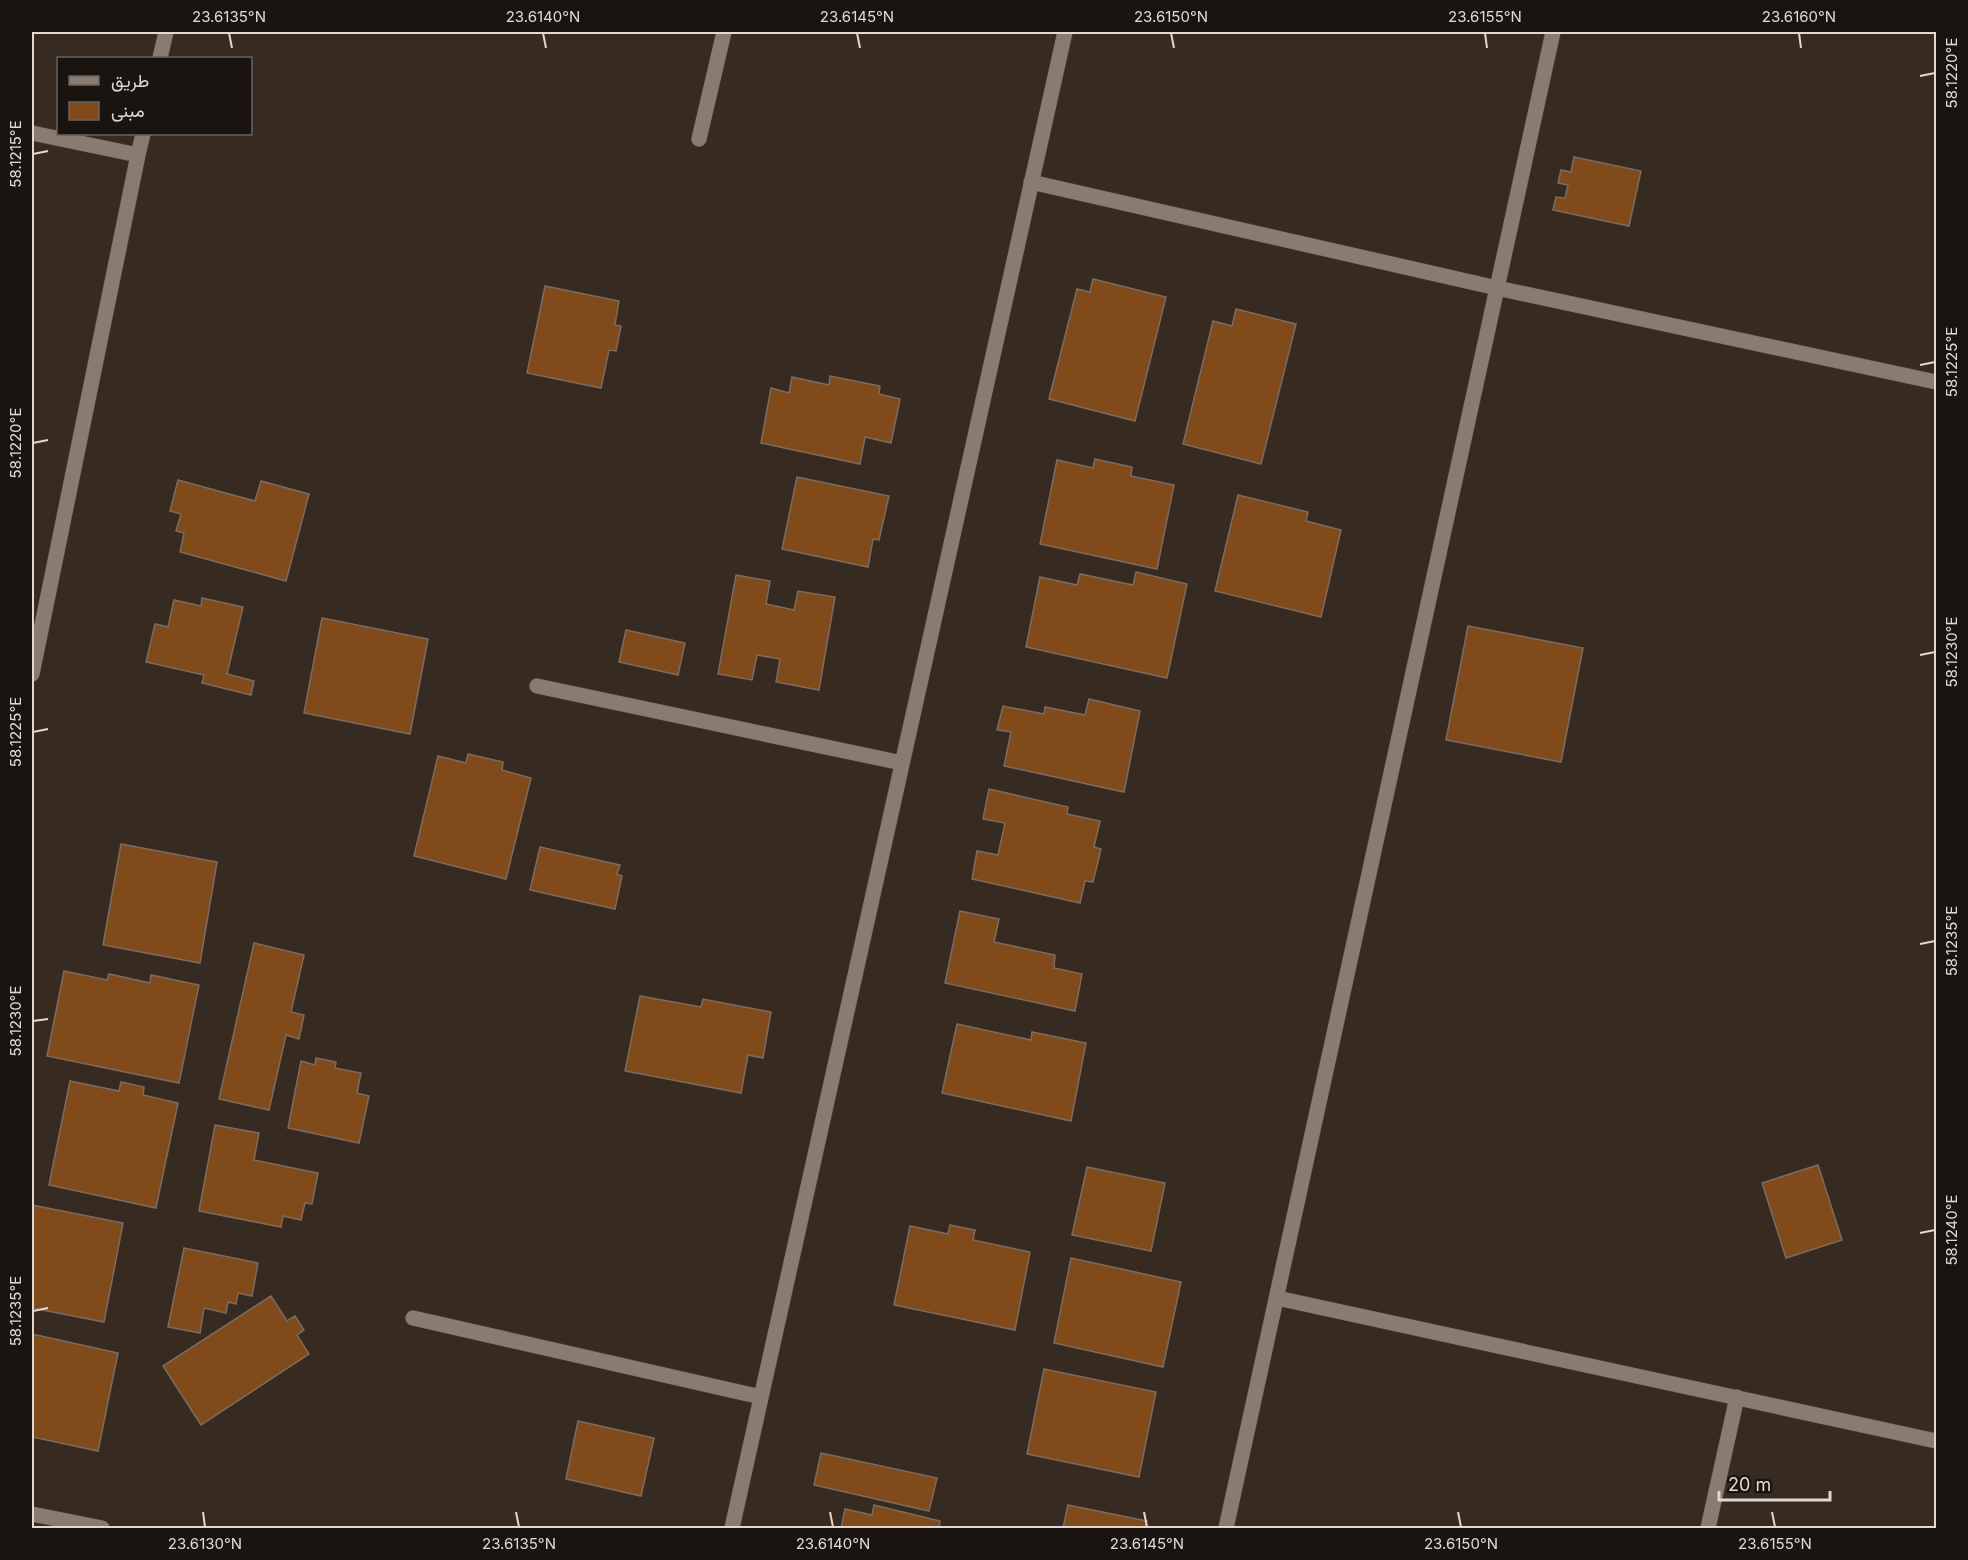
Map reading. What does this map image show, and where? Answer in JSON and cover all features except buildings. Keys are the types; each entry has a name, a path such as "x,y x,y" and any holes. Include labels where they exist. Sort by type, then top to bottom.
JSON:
{"street":[{"path":"160,57 166,32"},
{"path":"699,139 724,32"},
{"path":"732,1528 1065,32"},
{"path":"1226,1528 1553,32"},
{"path":"32,133 138,155"},
{"path":"32,674 143,135"},
{"path":"1031,182 1497,288 1936,382"},
{"path":"537,686 902,763"},
{"path":"1277,1298 1936,1441"},
{"path":"413,1318 761,1396"},
{"path":"1708,1528 1737,1397"},
{"path":"32,1514 102,1528"}]}
